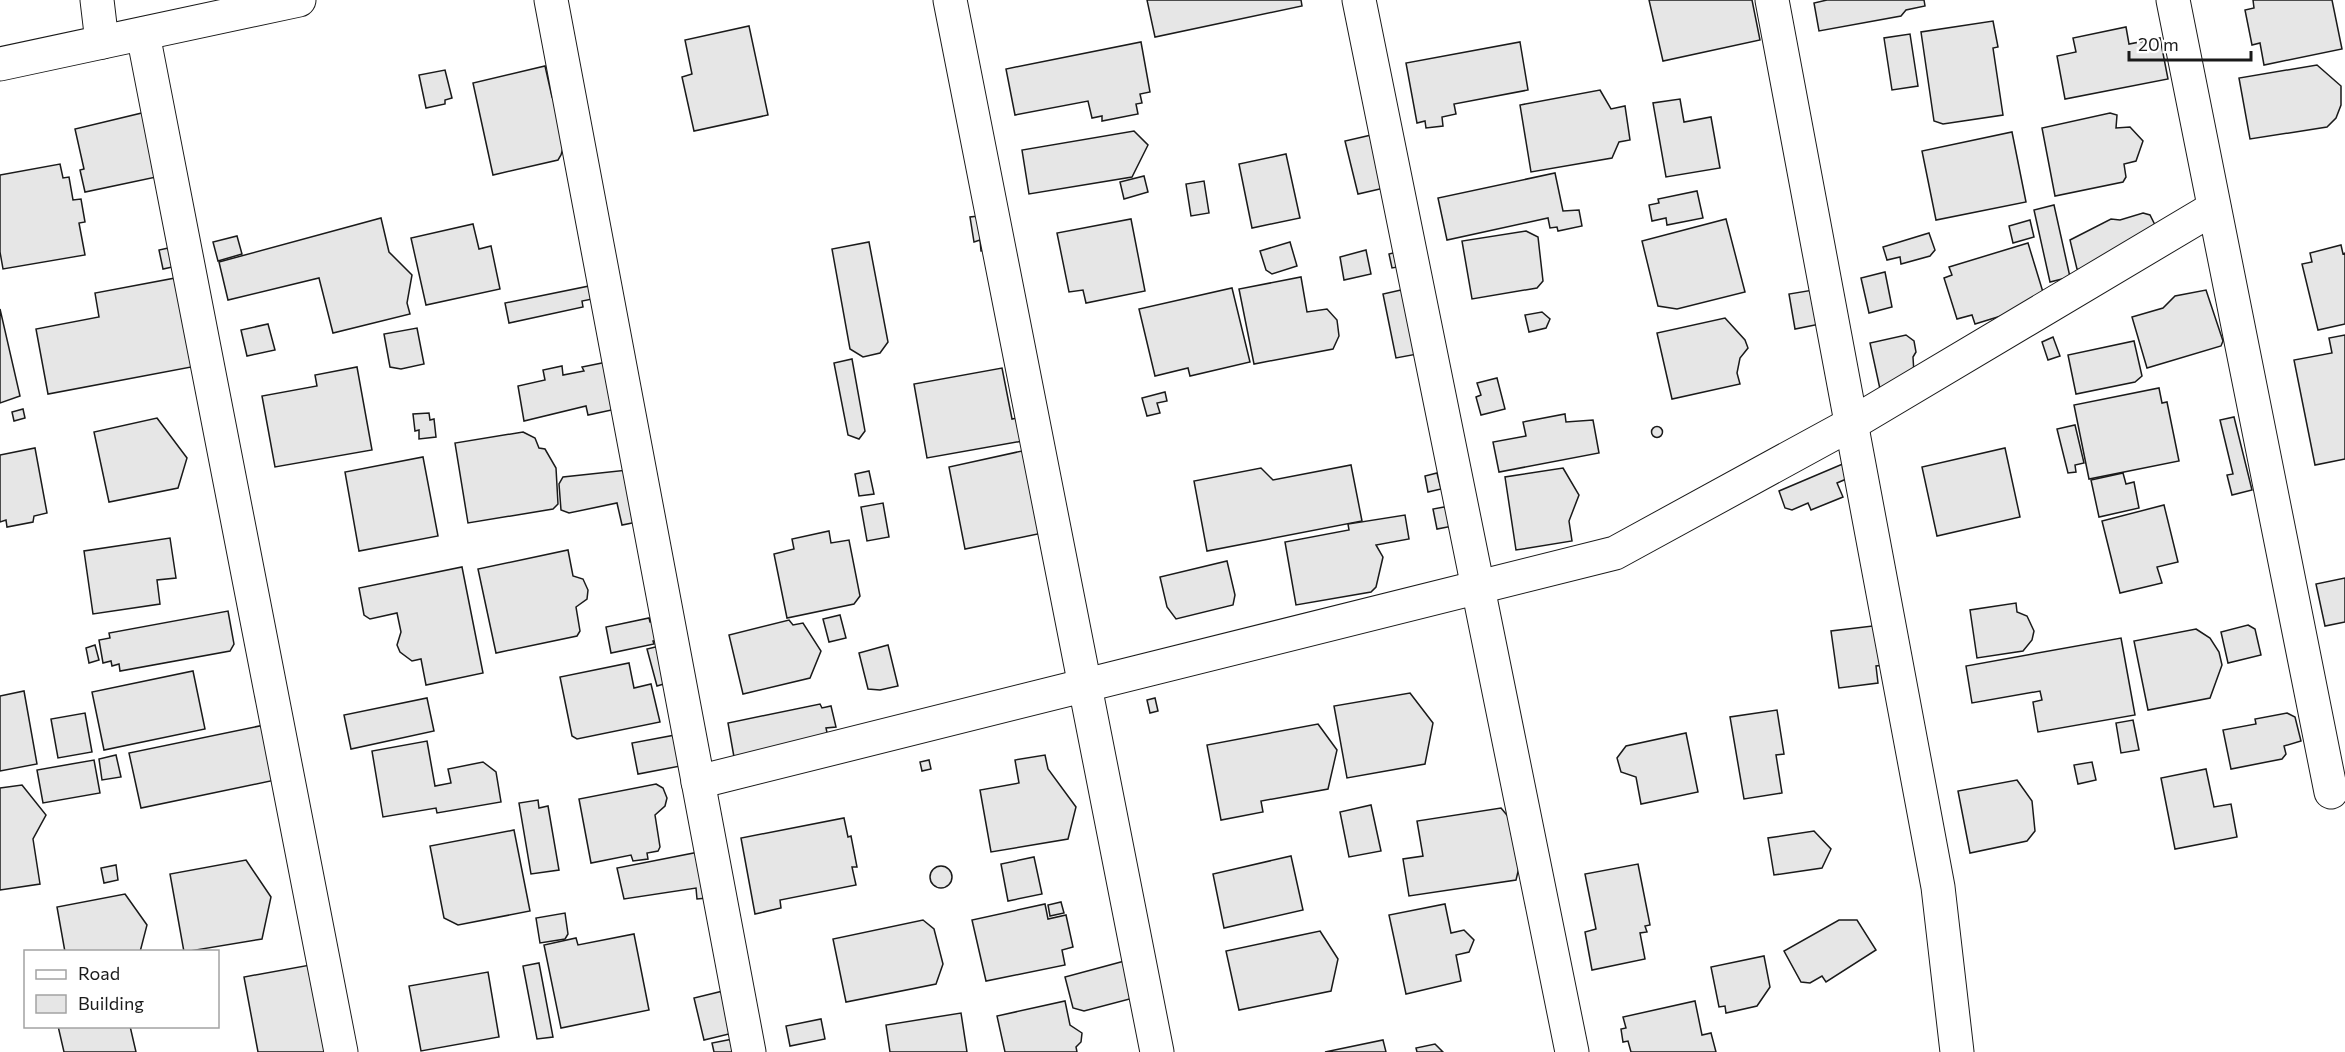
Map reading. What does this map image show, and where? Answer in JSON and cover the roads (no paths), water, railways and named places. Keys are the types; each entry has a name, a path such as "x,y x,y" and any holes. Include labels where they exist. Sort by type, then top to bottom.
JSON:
{"street":[{"path":"97,0 102,42"},
{"path":"0,64 298,0"},
{"path":"551,0 749,1052"},
{"path":"950,0 1157,1052"},
{"path":"1359,0 1572,1052"},
{"path":"1772,0 1938,887 1957,1052"},
{"path":"2173,0 2331,792"},
{"path":"142,34 341,1052"},
{"path":"698,782 1615,553 1851,424 2214,208"}]}
